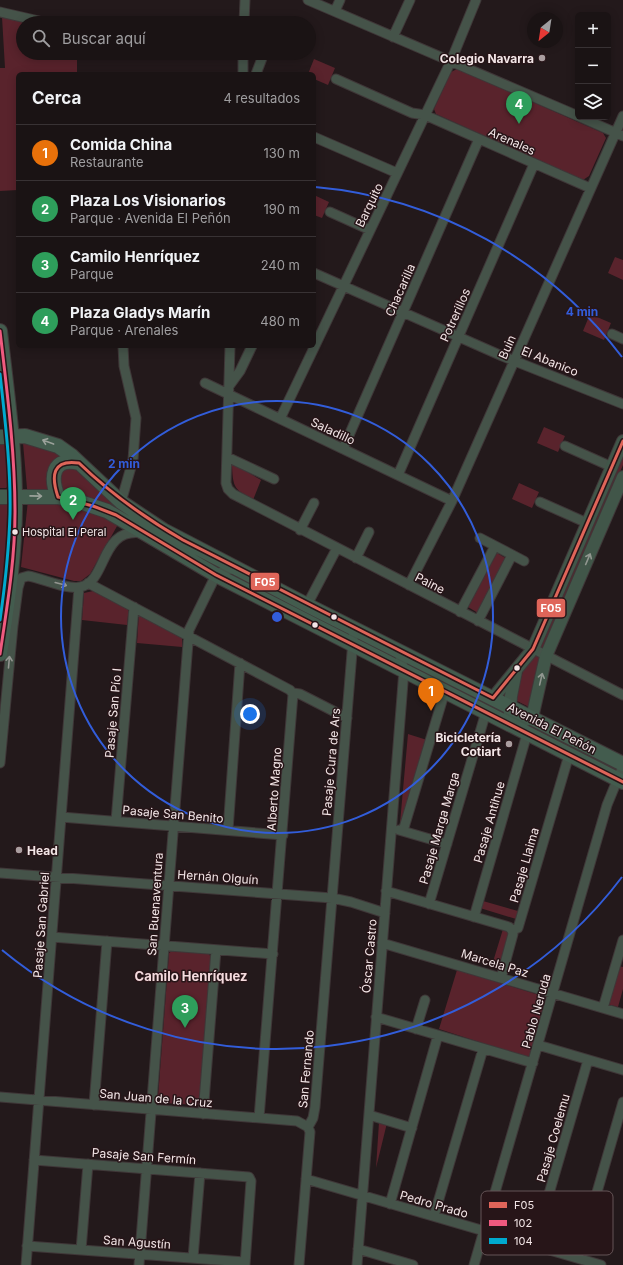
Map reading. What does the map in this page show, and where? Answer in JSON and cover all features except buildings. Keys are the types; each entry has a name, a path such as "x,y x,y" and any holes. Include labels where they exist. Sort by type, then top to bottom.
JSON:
{"main road":[{"path":"0,331 6,437 15,496 11,569 0,654"},
{"name":"Avenida El Peñón","path":"6,437 25,436 50,443 65,450 121,502 163,530 307,605 398,649 623,765"},
{"path":"58,497 53,478 55,470 64,463 79,463"},
{"name":"Avenida El Peñón","path":"0,497 58,497 80,502 107,511 216,575 620,781"}],"street":[{"path":"244,16 245,0"},
{"path":"308,0 575,115"},
{"path":"335,11 340,0"},
{"path":"393,37 410,0"},
{"name":"Barquito","path":"316,344 451,61 476,0"},
{"path":"0,12 17,16"},
{"path":"243,60 243,72"},
{"path":"257,72 261,60"},
{"name":"Arenales","path":"336,79 412,113 425,115 590,188"},
{"name":"Buin","path":"409,585 452,501 590,188 619,134 623,116"},
{"path":"586,120 619,134"},
{"path":"316,138 397,173"},
{"name":"Chacarilla","path":"343,449 479,139"},
{"name":"Potrerillos","path":"398,475 534,164"},
{"path":"330,212 370,230"},
{"name":"El Abanico","path":"316,274 514,360 623,404"},
{"path":"612,334 623,339"},
{"path":"121,502 133,460 136,418 124,366 122,348"},
{"path":"230,348 227,457 274,479"},
{"path":"228,391 251,348"},
{"name":"Barquito","path":"280,419 314,348"},
{"name":"Saladillo","path":"205,383 228,391 280,419 452,501"},
{"path":"494,698 533,649 623,441"},
{"path":"565,446 612,467"},
{"name":"Paine","path":"227,457 226,483 228,489 236,496 623,695"},
{"path":"516,670 510,707 509,725 532,718 546,656 623,477"},
{"path":"540,502 587,523"},
{"path":"300,530 314,503"},
{"path":"0,763 13,626 19,584 24,576 31,576 64,585 79,587 88,583 118,536 130,532 145,533"},
{"path":"356,558 369,532"},
{"path":"480,538 524,561"},
{"path":"460,612 495,546"},
{"path":"307,605 337,548"},
{"path":"478,621 512,555"},
{"path":"216,575 225,570 238,568"},
{"name":"San Buenaventura","path":"139,1265 168,886 190,626 216,575"},
{"path":"88,583 189,635 293,693 300,694 347,718"},
{"name":"Pasaje San Gabriel","path":"26,1265 79,587"},
{"name":"Pasaje San Pío I","path":"116,821 134,607"},
{"name":"Pasaje Cura de Ars","path":"332,898 354,628"},
{"name":"Óscar Castro","path":"357,1265 404,670 398,649"},
{"path":"228,830 240,663"},
{"path":"403,832 445,691"},
{"name":"Alberto Magno","path":"259,1118 283,835 293,693"},
{"name":"Pasaje Marga Marga","path":"429,904 486,712"},
{"name":"Pasaje Antihue","path":"474,917 527,734"},
{"name":"Pasaje Llaima","path":"501,978 513,937 512,930 518,928 569,755"},
{"name":"Pablo Neruda","path":"496,1191 607,805 620,781 623,765"},
{"name":"Pasaje San Benito","path":"61,817 283,835"},
{"path":"391,828 447,844"},
{"name":"Hernán Olguín","path":"0,873 332,898 351,902 385,913"},
{"path":"386,891 509,927 512,930"},
{"name":"San Fernando","path":"299,1265 310,1132 308,1127 313,1118 315,1107 332,898"},
{"path":"52,937 273,954"},
{"path":"603,1008 620,959 623,940"},
{"path":"94,1105 107,941"},
{"name":"Marcela Paz","path":"382,943 623,1014"},
{"path":"203,1114 216,950"},
{"path":"416,1029 425,1000"},
{"path":"376,1017 533,1063"},
{"path":"390,1204 438,1035"},
{"path":"538,1045 623,1070"},
{"path":"434,1216 483,1049"},
{"name":"Pasaje Coelemu","path":"550,1191 588,1060"},
{"name":"San Juan de la Cruz","path":"0,1097 259,1118 300,1122 308,1127"},
{"path":"597,1191 623,1102"},
{"path":"368,1115 412,1128"},
{"name":"Pasaje San Fermín","path":"34,1160 251,1178 245,1264"},
{"path":"81,1250 88,1164"},
{"path":"193,1258 200,1173"},
{"name":"Pedro Prado","path":"306,1179 481,1230"},
{"name":"Pablo Neruda","path":"474,1265 481,1241"},
{"name":"San Agustín","path":"27,1246 193,1258 245,1264"},
{"path":"358,1249 413,1265"},
{"name":"Pedro Prado","path":"567,1255 601,1265"}],"shaded area":[{"path":"2,17 16,20 16,60 77,60 77,72 16,72 16,190 0,191 0,68 5,68"},
{"path":"314,60 335,68 328,85 316,80 316,72 309,72"},
{"path":"457,69 603,133 606,138 589,176 583,180 436,114 434,109 451,72"},
{"path":"316,196 329,202 322,218 316,216"},
{"path":"615,257 623,260 623,280 608,273"},
{"path":"590,314 611,323 604,340 583,331"},
{"path":"544,427 565,436 558,452 537,443"},
{"path":"0,439 8,442 9,485 6,488 0,488"},
{"path":"23,443 34,443 65,455 80,474 125,512 90,574 81,581 74,581 21,567 28,500"},
{"path":"623,456 623,465 544,648 529,707 515,700 525,664"},
{"path":"235,465 261,480 253,500 236,488 233,479 232,466"},
{"path":"519,483 539,492 532,508 512,499"},
{"path":"11,503 0,625 0,504"},
{"path":"497,553 507,559 478,613 468,607"},
{"path":"95,587 129,606 127,625 82,620 84,593 93,591"},
{"path":"139,612 182,635 182,647 137,643"},
{"path":"408,734 427,740 403,824 400,823"},
{"path":"483,901 518,911 516,919 480,908"},
{"path":"503,929 510,933 500,968 492,965"},
{"name":"Camilo Henríquez","path":"172,951 208,953 211,957 200,1103 197,1105 164,1103 160,1102 158,1097 169,953"},
{"path":"619,966 623,967 623,989 618,1007 607,1004"},
{"path":"457,970 536,994 544,1003 529,1058 439,1029"},
{"path":"379,1122 387,1123 376,1168"}],"transit line":[{"name":"102","path":"0,331 8,399 15,489 15,530 12,566 0,654"},
{"name":"104","path":"0,374 10,479 8,554 0,620"},
{"name":"F05","path":"623,441 533,649 493,698 183,540 129,505 103,485 79,463 70,462 59,466 54,476 58,497 93,506 116,515 216,575 623,782"}],"place":[{"name":"Colegio Navarra","path":"542,58"},
{"name":"Plaza Gladys Marín","path":"519,124"},
{"name":"Plaza Los Visionarios","path":"73,520"},
{"name":"Hospital El Peral","path":"15,532"},
{"name":"Comida China","path":"431,711"},
{"name":"Bicicletería Cotiart","path":"509,744"},
{"name":"Head","path":"19,850"},
{"name":"Camilo Henríquez","path":"185,1028"}],"district":[{"name":"Camilo Henríquez","path":"191,976"}]}
